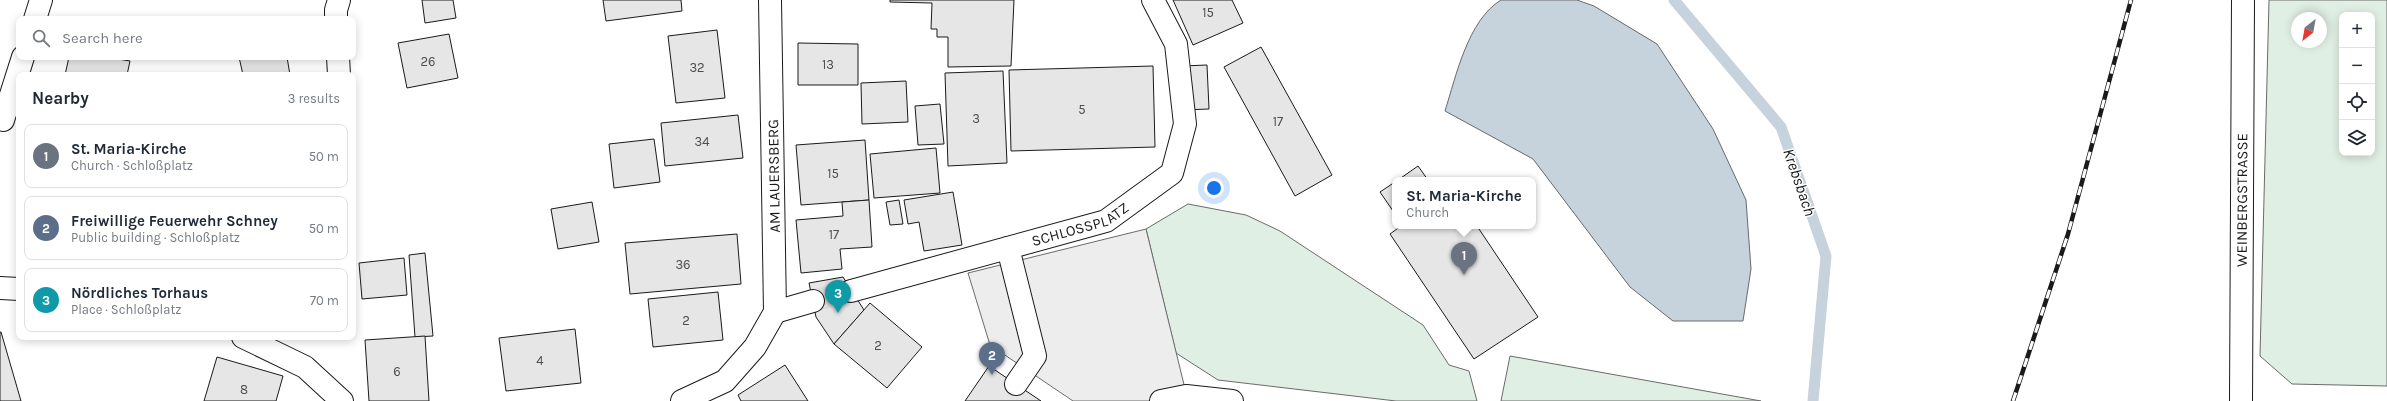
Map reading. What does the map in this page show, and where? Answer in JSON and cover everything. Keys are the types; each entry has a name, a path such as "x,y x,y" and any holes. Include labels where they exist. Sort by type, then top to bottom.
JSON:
{"street":[{"path":"36,16 41,0"},
{"path":"336,16 339,0"},
{"name":"AM LAUERSBERG","path":"770,0 775,312"},
{"name":"SCHLOSSPLATZ","path":"851,291 1106,221 1172,173 1185,124 1176,44 1153,0"},
{"name":"WEINBERGSTRASSE","path":"2241,401 2241,106 2243,0"},
{"path":"18,72 22,60"},
{"path":"338,60 339,72"},
{"path":"3,120 16,79"},
{"path":"1008,248 1035,356 1016,384"},
{"path":"0,288 16,289"},
{"path":"682,401 725,380 755,347 775,312 813,301"},
{"path":"249,340 305,367 342,401"},
{"path":"1161,401 1186,396 1232,401"}],"green space":[{"path":"2269,0 2387,0 2387,386 2292,384 2260,356"},
{"path":"1188,204 1246,215 1280,231 1423,325 1449,365 1469,371 1477,401 1396,401 1218,380 1176,353 1146,229"},
{"path":"1510,356 1761,401 1501,401"}],"shaded area":[{"path":"1501,0 1577,0 1594,6 1657,44 1713,129 1746,200 1751,269 1743,321 1673,321 1630,287 1533,159 1445,111 1459,66 1472,35 1480,21 1490,9"},
{"path":"1146,229 1188,401 1073,401 990,345 968,273"}],"building":[{"path":"422,0 453,0 456,18 425,23"},
{"path":"603,0 681,0 682,11 606,21"},
{"path":"890,0 1014,0 1011,66 948,67 948,37 937,37 937,29 931,29 932,3 890,2"},
{"path":"1173,0 1232,0 1243,23 1193,45"},
{"path":"717,30 725,98 676,103 668,36"},
{"path":"449,34 458,78 407,88 398,43"},
{"path":"798,43 858,44 858,85 798,85"},
{"path":"1261,47 1332,175 1295,196 1224,67"},
{"path":"68,60 130,61 128,72 66,72"},
{"path":"240,60 288,60 290,72 242,72"},
{"path":"1207,65 1209,109 1183,110 1182,66"},
{"path":"1153,66 1155,147 1011,151 1009,70"},
{"path":"1003,71 1007,163 948,166 945,73"},
{"path":"906,81 908,122 862,124 861,83"},
{"path":"940,104 944,144 918,145 915,106"},
{"path":"738,115 743,158 665,166 661,123"},
{"path":"654,139 660,182 614,188 609,144"},
{"path":"865,140 869,200 801,205 796,145"},
{"path":"936,148 940,193 874,198 870,154"},
{"path":"1418,166 1426,177 1402,177"},
{"path":"1392,184 1392,210 1380,192"},
{"path":"953,192 962,245 924,251 919,222 908,224 904,200"},
{"path":"869,200 872,247 840,249 842,269 801,273 796,220 843,216 842,202"},
{"path":"899,200 903,224 890,225 886,202"},
{"path":"592,202 599,242 558,249 551,209"},
{"path":"1397,229 1479,229 1538,317 1474,359 1390,234"},
{"path":"737,234 741,284 630,294 625,243"},
{"path":"425,253 433,336 415,337 409,255"},
{"path":"404,258 407,295 362,299 359,263"},
{"path":"843,277 864,310 834,344 816,317 809,283"},
{"path":"718,292 723,340 653,347 648,299"},
{"path":"870,303 922,347 887,388 834,344"},
{"path":"575,329 581,383 506,391 499,338"},
{"path":"1,332 21,401 0,401"},
{"path":"425,336 429,401 369,401 365,340"},
{"path":"217,357 283,376 276,401 204,401"},
{"path":"785,365 808,401 741,401 738,395"},
{"path":"989,366 1041,401 965,401"}],"waterway":[{"name":"Krebsbach","path":"1674,0 1781,127 1826,256 1813,401"}],"tunnel":[{"path":"813,301 851,291"}],"railway":[{"path":"2013,401 2068,234 2131,0"}],"place":[{"name":"St. Maria-Kirche","path":"1464,275"},
{"name":"Nördliches Torhaus","path":"838,313"},
{"name":"Freiwillige Feuerwehr Schney","path":"992,375"}]}
